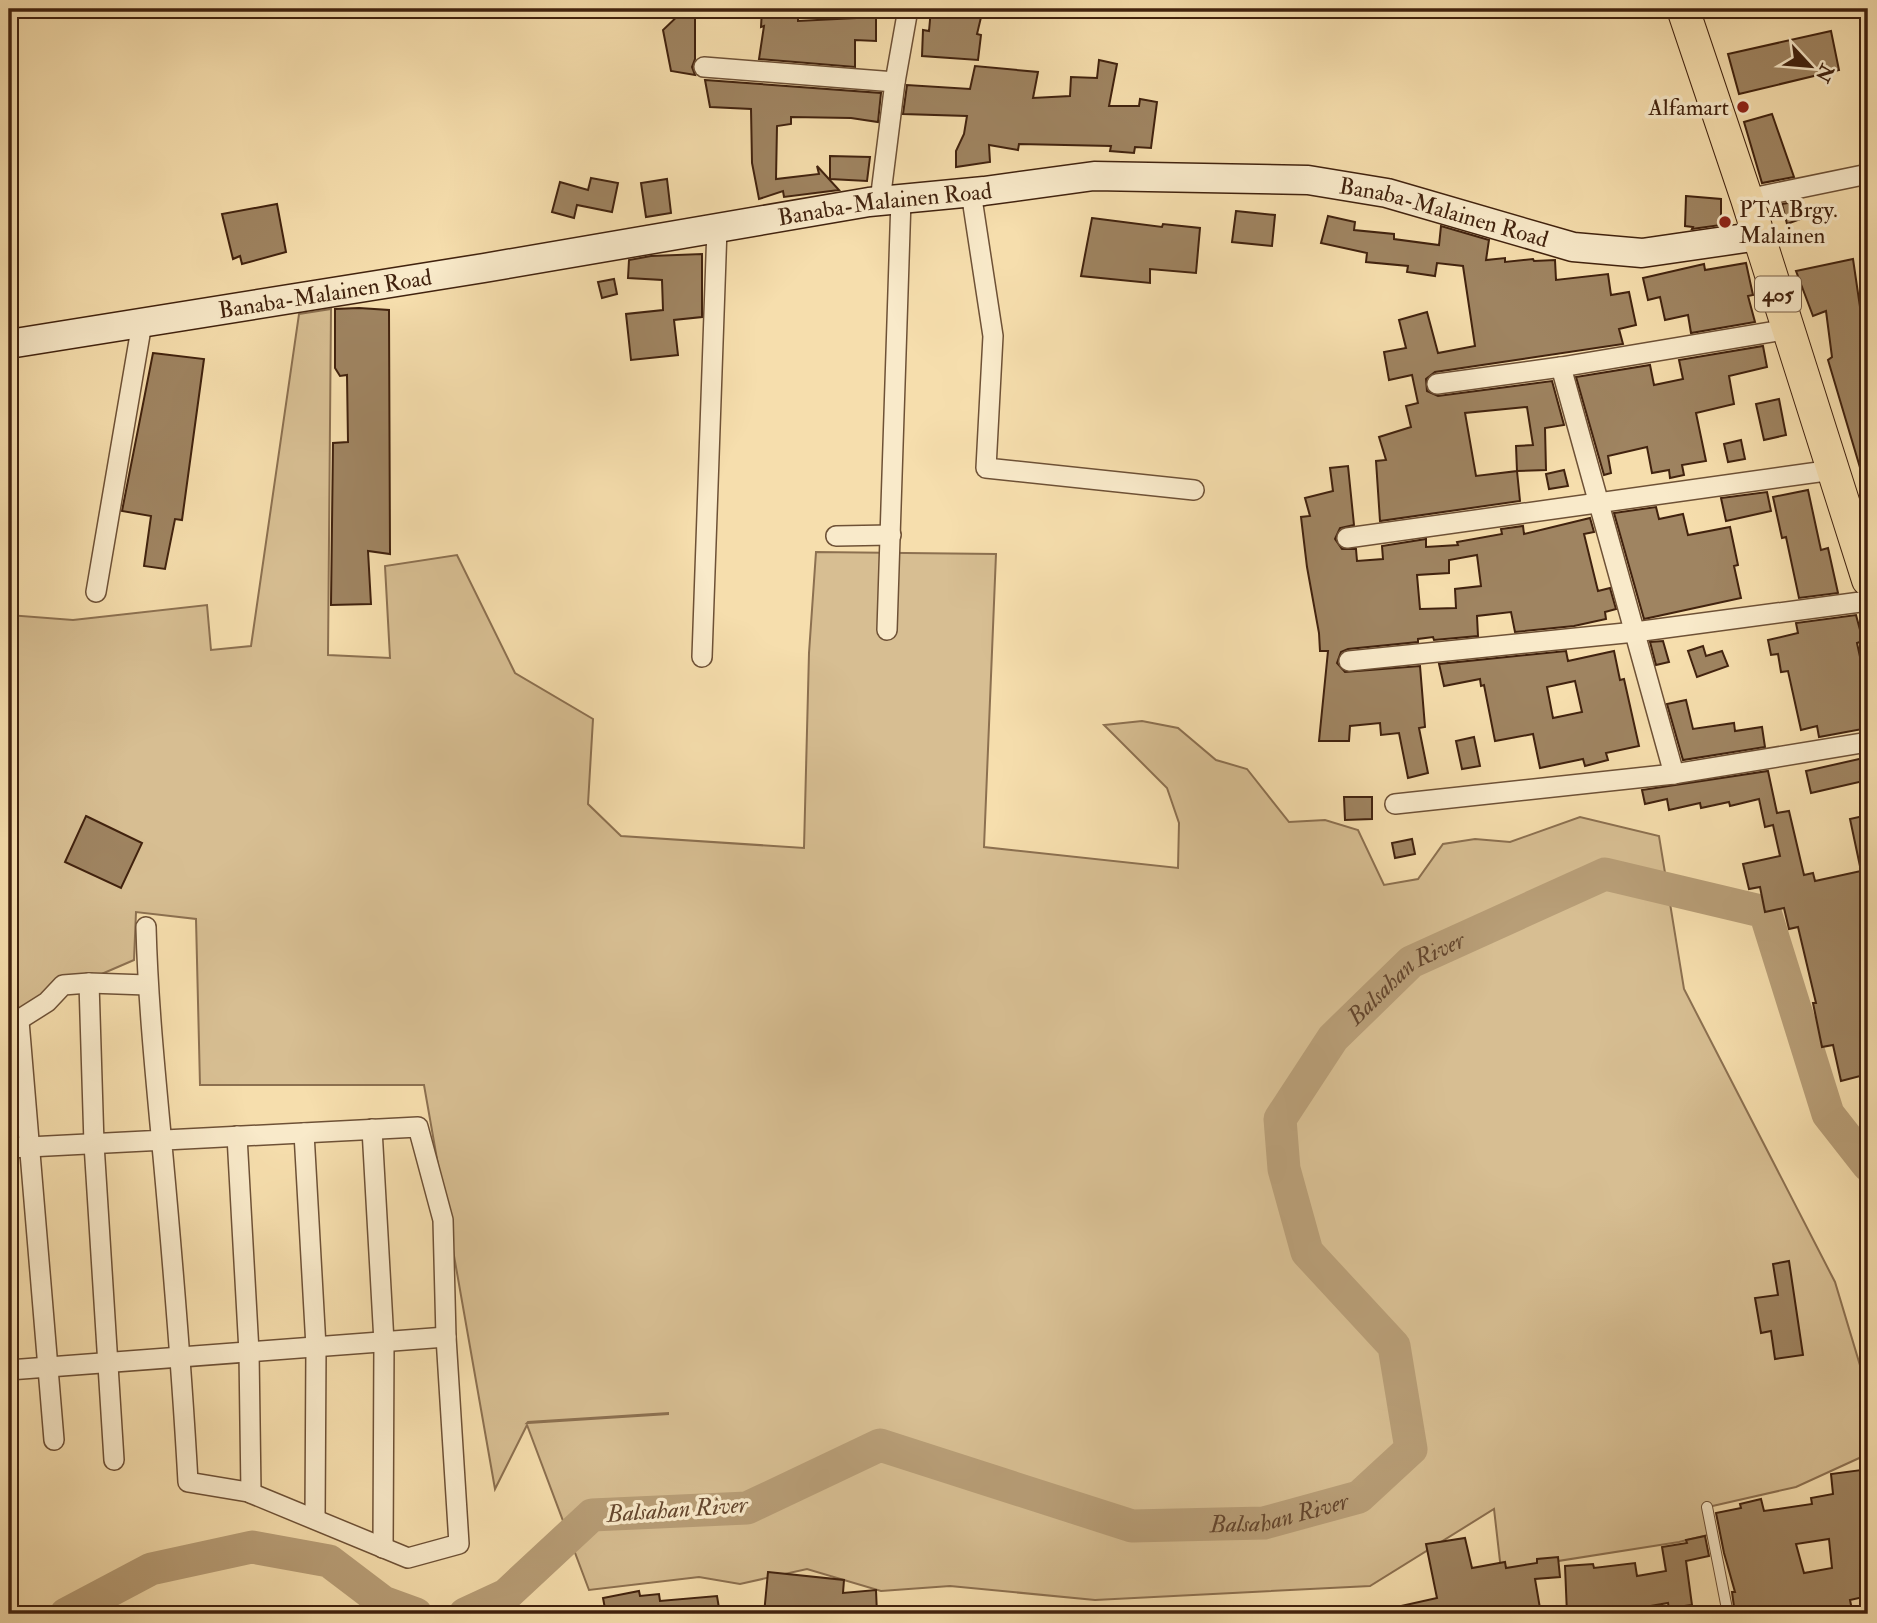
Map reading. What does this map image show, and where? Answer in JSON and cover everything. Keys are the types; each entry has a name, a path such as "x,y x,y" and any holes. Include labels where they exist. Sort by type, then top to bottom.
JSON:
{"main road":[{"name":"405","path":"1683,9 1759,236 1868,580"}],"street":[{"path":"887,631 891,535 891,200 895,82 908,9"},
{"path":"704,67 895,82"},
{"path":"1747,199 1868,174"},
{"name":"Banaba-Malainen Road","path":"9,344 891,200 1094,176 1308,180 1387,193 1573,247 1642,253 1759,236"},
{"path":"971,192 993,336 986,468 1194,491"},
{"path":"702,657 717,228"},
{"path":"96,592 142,323"},
{"path":"1437,384 1561,367 1789,329"},
{"path":"1561,367 1674,774"},
{"path":"1347,538 1833,470"},
{"path":"836,536 891,535"},
{"path":"1349,661 1635,632 1868,601"},
{"path":"1395,804 1674,774 1868,742"},
{"path":"9,1148 94,1144 162,1140 237,1136 418,1127 443,1220 446,1337 459,1544 408,1558 251,1493 188,1482 181,1358 162,1140 147,985 146,927"},
{"path":"89,983 94,1144 114,1460"},
{"path":"54,1440 29,1147 14,1023 47,1002 63,985 147,985"},
{"path":"372,1129 384,1342 383,1548"},
{"path":"304,1133 316,1347 315,1519"},
{"path":"237,1136 249,1352 251,1493"},
{"path":"9,1370 446,1337"}],"lane":[{"path":"1707,1507 1728,1614"}],"shaded area":[{"path":"331,309 328,655 390,658 385,566 457,555 515,673 593,719 588,804 621,836 804,848 809,653 816,552 996,554 984,847 1178,868 1179,823 1167,788 1104,725 1142,721 1178,728 1216,760 1247,769 1289,822 1325,820 1358,830 1384,885 1418,879 1443,844 1475,839 1510,842 1580,817 1659,836 1684,989 1835,1282 1868,1392 1868,1454 1796,1487 1708,1507 1712,1534 1679,1542 1501,1570 1494,1509 1370,1586 1095,1600 950,1586 881,1591 807,1569 740,1584 699,1577 589,1590 527,1425 495,1489 424,1085 200,1085 196,919 136,912 134,960 9,1014 9,615 73,620 207,605 211,650 251,646 299,314","holes":["668,1413 668,1414 527,1423"]}],"building":[{"path":"685,9 695,9 695,59 692,67 695,75 671,71 663,30"},
{"path":"762,9 798,9 798,21 856,18 856,15 860,16 861,9 876,9 876,41 855,40 855,67 759,59 764,26 761,27"},
{"path":"931,9 983,9 977,34 981,35 978,60 922,56 923,30 929,31"},
{"path":"1831,31 1839,70 1739,94 1728,54"},
{"path":"1099,60 1117,64 1109,106 1139,106 1140,99 1157,102 1151,148 1135,147 1134,153 1110,151 1111,146 1019,144 1018,150 989,145 990,162 956,167 956,151 964,134 967,116 903,114 907,85 970,89 975,66 1038,72 1033,98 1070,96 1071,77 1097,78"},
{"path":"705,80 881,93 878,122 851,118 791,117 791,124 777,126 776,179 819,174 817,166 839,190 784,197 783,191 759,199 752,163 751,109 710,107"},
{"path":"1772,114 1794,177 1762,183 1744,122"},
{"path":"830,156 870,157 867,181 830,179"},
{"path":"591,178 618,183 612,212 577,205 574,218 552,212 560,182 588,190"},
{"path":"667,179 671,213 646,217 641,183"},
{"path":"1686,196 1721,199 1721,225 1692,229 1693,227 1685,226"},
{"path":"1799,201 1803,218 1787,224 1782,204"},
{"path":"277,204 286,252 242,264 240,256 233,259 222,214"},
{"path":"1236,211 1275,215 1272,246 1232,242"},
{"path":"1328,216 1355,222 1354,230 1394,234 1394,239 1439,245 1441,226 1489,240 1486,260 1555,260 1556,280 1608,274 1611,295 1629,292 1636,325 1619,329 1623,344 1435,372 1426,379 1427,391 1438,396 1552,381 1564,425 1545,428 1546,470 1517,471 1520,501 1380,521 1376,461 1386,460 1379,437 1411,427 1406,406 1418,403 1412,375 1389,380 1384,352 1406,348 1399,320 1427,312 1438,353 1475,346 1463,266 1437,263 1435,276 1407,272 1408,266 1366,262 1367,253 1321,243","holes":["1527,407 1533,445 1516,446 1517,471 1476,476 1465,413"]},
{"path":"1092,218 1162,227 1163,224 1200,228 1196,273 1150,269 1150,283 1081,276"},
{"path":"702,254 702,317 674,320 678,355 631,360 626,314 663,310 662,280 628,278 629,260 651,256"},
{"path":"1853,259 1860,307 1868,306 1868,480 1864,481 1828,360 1832,357 1826,311 1813,316 1796,271"},
{"path":"1746,263 1753,295 1748,296 1755,322 1691,333 1688,315 1665,320 1660,297 1648,300 1643,278 1704,264 1705,270"},
{"path":"614,279 617,294 602,298 598,282"},
{"path":"335,309 389,310 390,554 368,551 371,604 331,605 333,443 348,442 347,375 340,376 335,368"},
{"path":"1763,346 1767,367 1729,376 1734,404 1696,413 1706,461 1682,465 1684,475 1670,478 1669,470 1652,473 1647,447 1608,456 1611,473 1604,475 1576,377 1650,365 1654,385 1683,379 1679,360"},
{"path":"153,353 204,359 182,520 175,519 165,569 144,566 151,516 122,511"},
{"path":"1779,399 1786,435 1764,440 1756,404"},
{"path":"1741,440 1745,459 1728,462 1724,444"},
{"path":"1348,466 1354,525 1340,528 1335,539 1342,549 1356,549 1357,561 1383,559 1382,546 1426,539 1426,547 1458,545 1457,542 1502,534 1501,529 1523,526 1524,534 1590,518 1594,532 1584,534 1598,591 1610,588 1616,609 1605,612 1606,619 1574,626 1515,632 1511,612 1477,616 1478,636 1434,640 1433,637 1418,639 1418,642 1341,652 1337,663 1345,672 1420,666 1425,727 1419,728 1428,773 1408,778 1399,733 1381,735 1380,723 1350,726 1349,741 1319,741 1328,651 1320,651 1301,517 1310,516 1305,498 1333,491 1330,468","holes":["1477,555 1481,586 1455,589 1456,608 1420,609 1417,575 1449,573 1449,560"]},
{"path":"1564,470 1568,486 1549,489 1546,474"},
{"path":"1808,490 1821,550 1828,548 1838,593 1799,598 1786,537 1782,538 1773,497"},
{"path":"1767,492 1771,511 1726,521 1721,498"},
{"path":"1656,507 1659,519 1683,514 1688,535 1730,527 1741,598 1644,619 1614,513"},
{"path":"1856,615 1863,641 1857,643 1868,694 1868,728 1819,737 1817,726 1801,730 1788,671 1781,672 1778,654 1771,655 1768,640 1798,633 1796,623"},
{"path":"1663,641 1669,662 1656,665 1650,642"},
{"path":"1703,646 1706,656 1722,651 1728,666 1697,677 1688,651"},
{"path":"1566,651 1568,661 1614,651 1620,680 1624,679 1639,746 1606,753 1608,760 1585,766 1583,759 1540,768 1533,734 1495,741 1484,685 1481,686 1480,679 1444,686 1439,664","holes":["1575,681 1582,712 1553,718 1547,687"]},
{"path":"1686,700 1693,729 1734,723 1735,731 1762,727 1765,747 1683,760 1667,704"},
{"path":"1474,737 1480,766 1462,769 1456,741"},
{"path":"1868,757 1868,780 1811,793 1806,771"},
{"path":"1768,771 1777,813 1789,811 1804,875 1813,873 1815,881 1861,871 1850,819 1868,815 1868,1074 1841,1081 1833,1045 1822,1047 1813,1003 1816,1003 1798,927 1789,929 1784,908 1765,912 1760,887 1749,889 1743,864 1780,856 1773,825 1765,827 1759,799 1730,806 1729,802 1701,808 1700,803 1669,810 1667,799 1645,804 1642,790"},
{"path":"1344,797 1372,797 1372,819 1345,820"},
{"path":"86,816 142,843 121,888 65,862"},
{"path":"1412,839 1415,854 1395,858 1392,843"},
{"path":"1789,1261 1803,1355 1775,1359 1771,1331 1761,1333 1755,1298 1778,1295 1773,1264"},
{"path":"1861,1470 1862,1478 1868,1477 1868,1596 1850,1600 1852,1610 1827,1614 1735,1614 1732,1592 1735,1592 1716,1513 1741,1508 1740,1504 1761,1499 1764,1511 1812,1504 1811,1498 1833,1494 1831,1474","holes":["1829,1539 1832,1568 1804,1573 1796,1544"]},
{"path":"1705,1536 1709,1556 1686,1561 1692,1605 1669,1608 1668,1603 1605,1614 1567,1614 1565,1566 1593,1564 1594,1568 1635,1563 1637,1576 1666,1571 1662,1547 1687,1543 1686,1540"},
{"path":"1465,1538 1472,1568 1505,1562 1506,1568 1537,1563 1537,1559 1558,1557 1560,1577 1535,1579 1541,1614 1393,1614 1392,1608 1437,1598 1426,1544"},
{"path":"768,1572 844,1580 843,1593 876,1590 877,1614 764,1614"},
{"path":"639,1591 640,1596 659,1594 660,1601 717,1596 720,1614 606,1614 603,1598"}],"waterway":[{"name":"Balsahan River","path":"465,1614 506,1595 592,1515 747,1508 880,1445 1132,1526 1264,1523 1359,1497 1411,1449 1394,1346 1307,1252 1284,1169 1280,1119 1333,1038 1411,962 1605,874 1765,912 1828,1114 1868,1165"},
{"name":"Balsahan River","path":"66,1614 151,1569 252,1547 329,1561 383,1602 416,1614"}],"place":[{"name":"Alfamart","path":"1743,107"},
{"name":"PTA Brgy. Malainen","path":"1725,222"}]}
